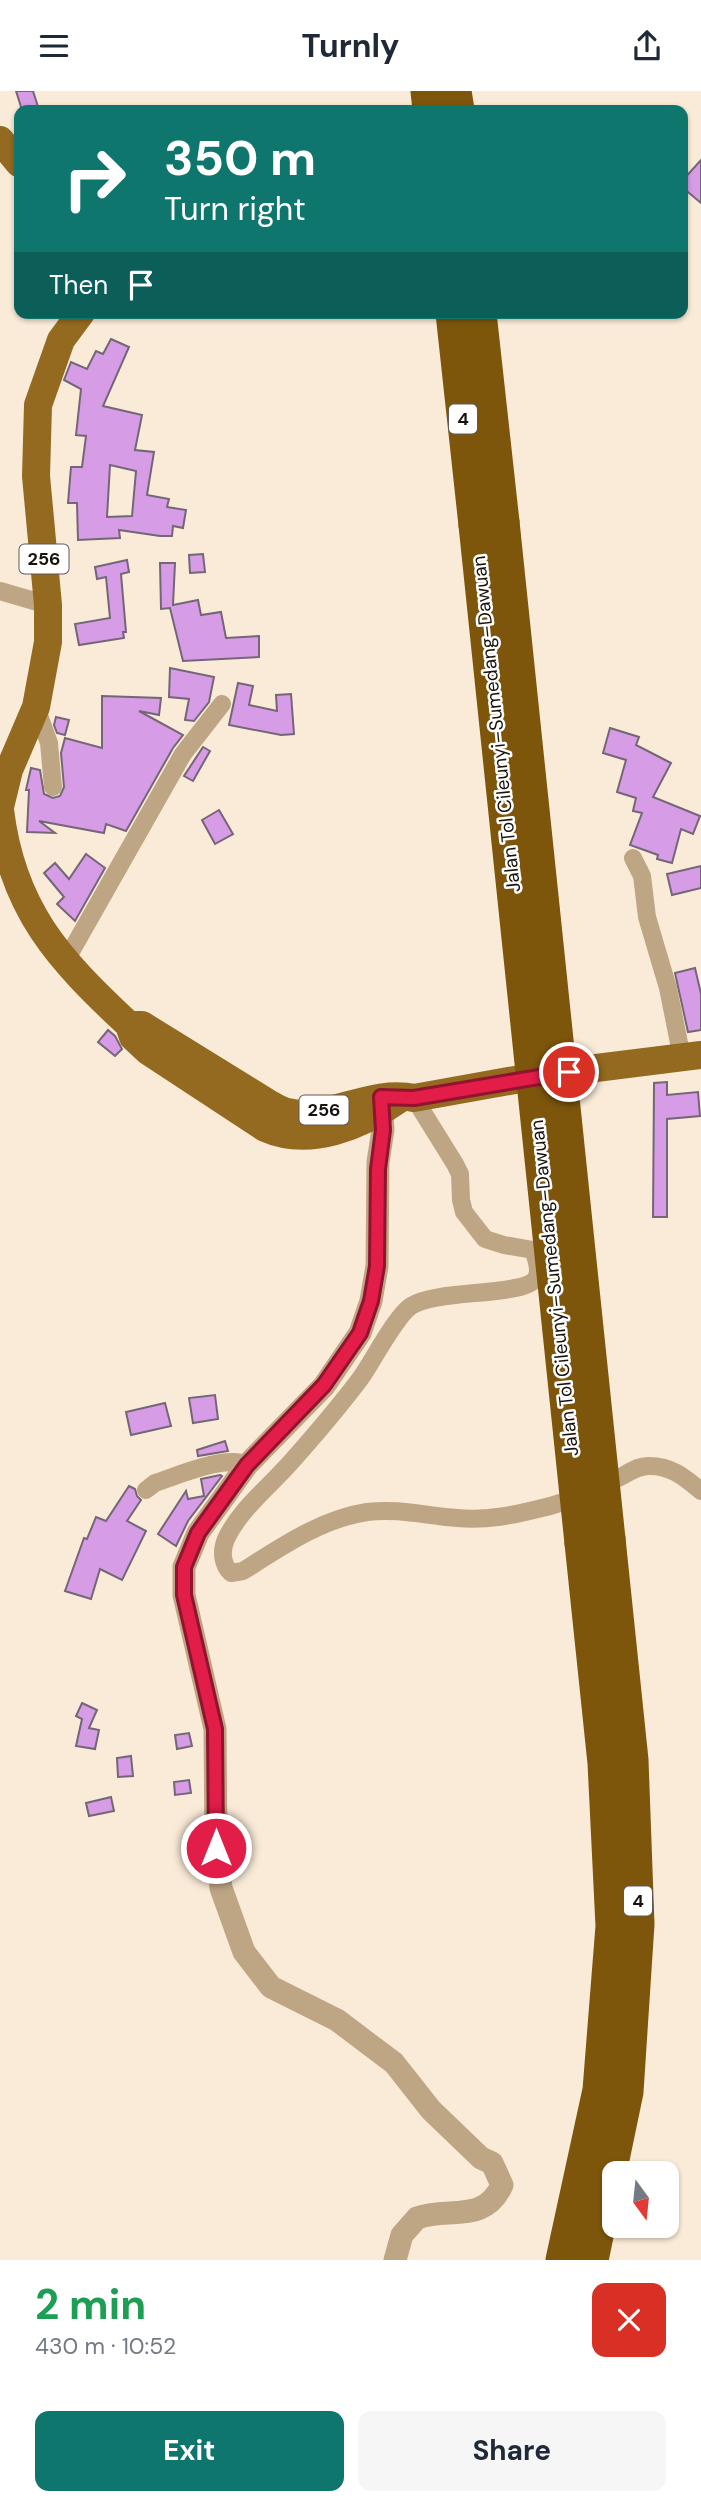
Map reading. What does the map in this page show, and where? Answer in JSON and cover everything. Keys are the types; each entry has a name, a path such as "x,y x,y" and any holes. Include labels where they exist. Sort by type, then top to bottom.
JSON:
{"highway":[{"name":"Jalan Tol Cileunyi–Sumedang–Dawuan","path":"453,319 489,523"},
{"name":"Jalan Tol Cileunyi–Sumedang–Dawuan","path":"480,319 489,523 595,1541 612,1926 598,2090 562,2260"},
{"name":"Jalan Tol Cileunyi–Sumedang–Dawuan","path":"592,2260 627,2092 638,1924 632,1760 595,1541"}],"main road":[{"path":"0,140 14,157"},
{"name":"256","path":"77,319 61,340 38,405 36,476 48,605 48,642 36,707 9,770 0,808 5,844 19,887 40,929 65,962 129,1025 133,1037 148,1051 209,1077 261,1111 281,1135 327,1134 374,1118 396,1100"},
{"name":"256","path":"261,1111 298,1114 318,1112 548,1075 691,1056"}],"street":[{"path":"0,591 48,605"},
{"path":"65,962 183,754 222,703"},
{"path":"36,707 49,743 54,787"},
{"path":"633,858 642,876 647,917 691,1056"},
{"path":"395,2260 402,2235 413,2221 422,2216 460,2214 476,2209 496,2198 502,2185 492,2163 481,2158 431,2110 394,2063 337,2020 278,1991 267,1982 244,1952 221,1888 216,1848 213,1711 189,1617 183,1579 187,1557 198,1533 247,1465 324,1385 360,1333 371,1301 377,1266 378,1169 396,1100"},
{"path":"396,1100 460,1174 464,1212 485,1239 534,1250 538,1266 537,1277 529,1286 507,1291 444,1295 413,1304 398,1316 373,1361 337,1410 243,1513 226,1539 222,1553 228,1570 231,1573 243,1571 313,1529 337,1519 368,1512 406,1511 459,1519 491,1519 576,1497 624,1476 637,1467 648,1465 673,1469 701,1491"},
{"path":"146,1490 155,1483 225,1462 240,1461 247,1465"}],"building":[{"path":"16,91 33,91 37,105 20,105"},
{"path":"701,160 701,203 688,192 688,174"},
{"path":"111,339 129,347 103,406 142,415 135,450 154,452 147,495 169,499 167,507 186,510 183,528 173,526 172,536 119,530 120,538 78,540 77,503 68,503 71,467 82,467 86,436 76,435 81,389 64,380 71,362 87,369 96,351 103,354","holes":["110,465 136,471 132,516 107,517"]},
{"path":"203,554 205,572 190,573 189,555"},
{"path":"127,560 129,572 121,574 126,632 123,632 124,638 79,645 75,624 110,618 106,577 97,579 95,567"},
{"path":"160,563 175,563 173,605 198,600 201,615 221,612 226,638 259,636 259,657 183,661 170,608 161,609"},
{"path":"170,668 214,677 209,702 194,721 185,720 189,699 169,697"},
{"path":"238,683 253,686 249,705 277,711 276,695 291,694 294,734 281,735 229,725"},
{"path":"102,696 161,698 159,715 139,711 183,735 126,831 106,824 104,833 39,821 55,833 27,832 29,790 26,790 31,768 40,770 44,794 53,798 60,796 64,787 61,753 65,738 102,748"},
{"path":"56,717 69,720 65,735 57,733 54,725"},
{"path":"610,728 639,737 636,745 671,763 653,797 700,816 693,834 681,829 672,863 657,859 658,855 630,845 642,813 633,811 636,798 617,792 626,760 603,753"},
{"path":"203,747 210,751 193,781 184,776"},
{"path":"219,810 233,834 215,844 202,820"},
{"path":"86,854 105,868 75,921 57,904 64,897 44,873 55,863 69,879"},
{"path":"701,866 701,888 672,895 667,874"},
{"path":"695,968 701,994 701,1030 688,1032 675,973"},
{"path":"108,1030 122,1049 115,1056 98,1042"},
{"path":"667,1082 667,1095 698,1092 700,1116 667,1119 667,1217 653,1217 654,1083"},
{"path":"215,1395 218,1419 193,1423 189,1398"},
{"path":"165,1403 171,1426 131,1435 126,1412"},
{"path":"225,1441 228,1451 198,1456 197,1450"},
{"path":"222,1476 188,1521 176,1546 158,1534 186,1491 188,1499 204,1496 201,1479"},
{"path":"129,1486 135,1489 141,1500 127,1521 146,1531 122,1580 100,1569 91,1599 65,1591 84,1538 87,1539 96,1517 106,1521"},
{"path":"82,1703 97,1710 89,1728 99,1730 95,1749 76,1746 82,1719 76,1716"},
{"path":"189,1733 192,1746 177,1749 175,1735"},
{"path":"131,1756 133,1776 118,1777 117,1758"},
{"path":"189,1780 191,1793 175,1795 174,1782"},
{"path":"111,1797 114,1811 89,1816 86,1803"}],"route":[{"path":"216,1848 213,1711 184,1595 184,1567 198,1533 247,1465 324,1385 360,1333 371,1301 377,1266 378,1169 383,1130 381,1097 414,1098 569,1072"}]}
